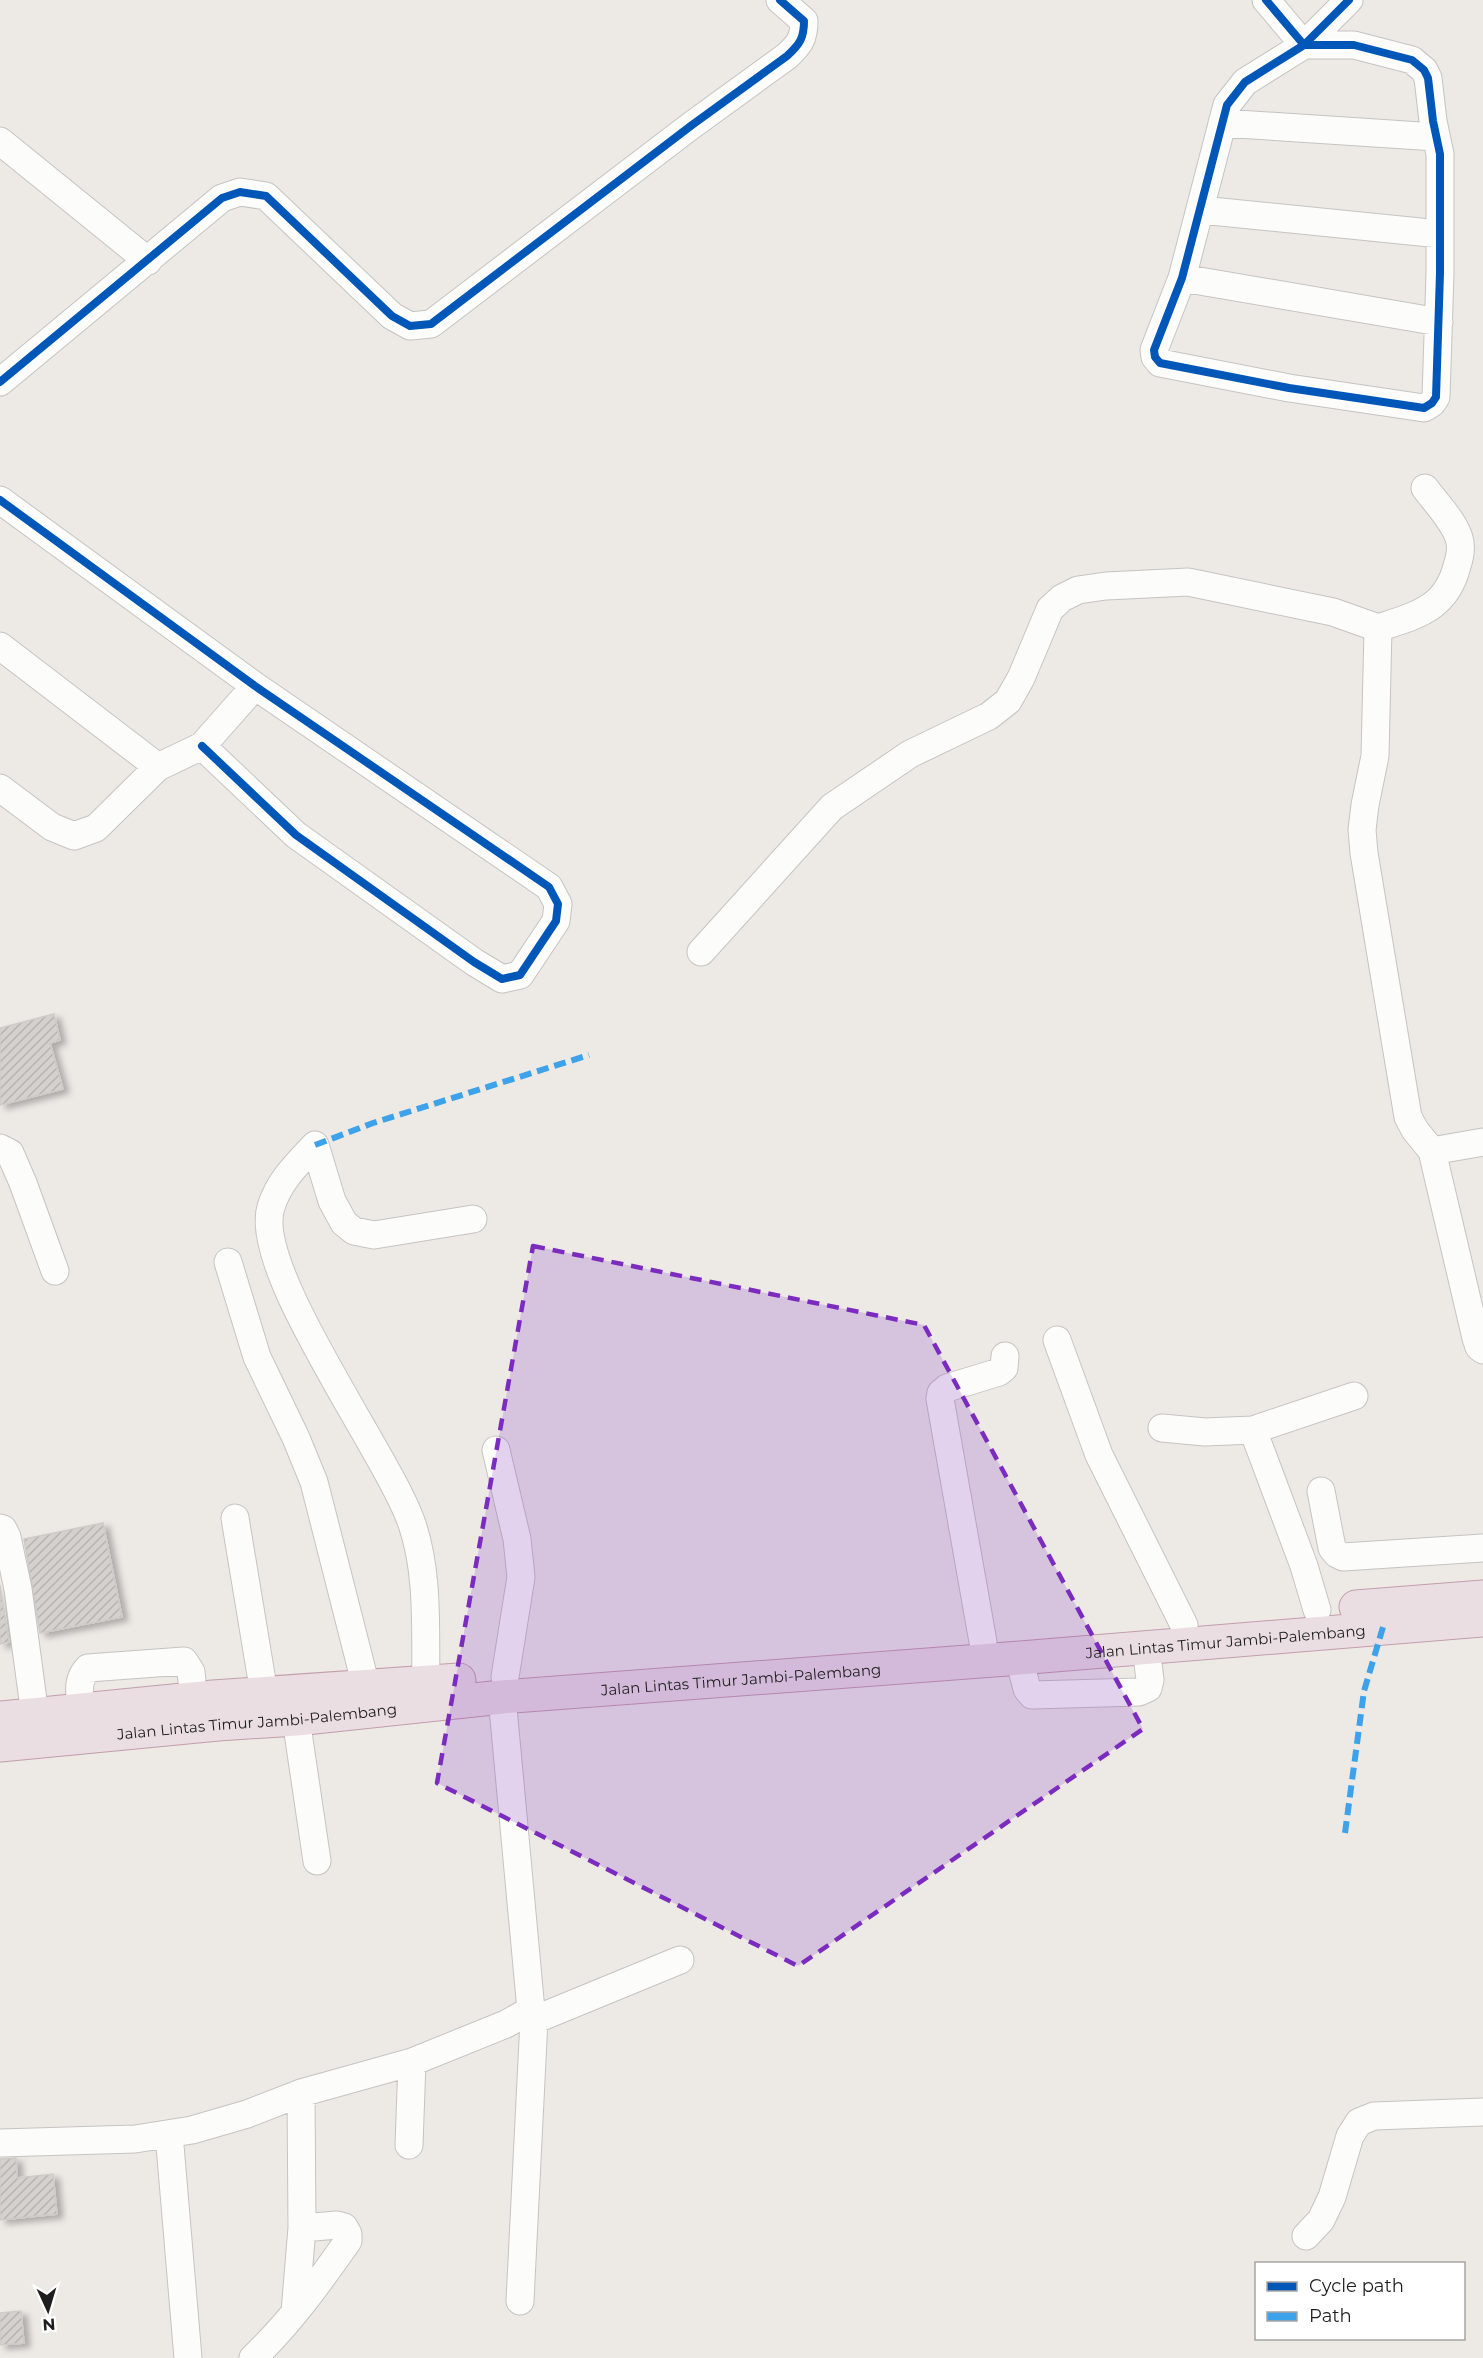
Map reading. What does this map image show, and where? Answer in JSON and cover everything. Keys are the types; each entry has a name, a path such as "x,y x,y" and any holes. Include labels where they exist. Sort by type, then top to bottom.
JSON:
{"highway":[{"name":"Jalan Lintas Timur Jambi-Palembang","path":"0,1718 81,1710 157,1716 296,1719 503,1687 1184,1625 1317,1610 1483,1597"},
{"name":"Jalan Lintas Timur Jambi-Palembang","path":"0,1745 157,1716 194,1698 426,1682 503,1687 1019,1658 1483,1620"}],"street":[{"path":"0,382 222,198 240,192 266,196 392,316 410,326 431,324 800,44 804,34 807,11 780,0"},
{"path":"1266,0 1304,45 1354,45 1412,60 1419,64 1428,78 1440,154 1439,322 1436,397 1432,404 1424,408 1289,388 1160,363 1155,357 1154,350 1182,278 1227,105 1245,82 1304,45 1349,0"},
{"path":"1222,123 1436,137"},
{"path":"0,141 148,261"},
{"path":"1201,210 1440,234"},
{"path":"1182,278 1439,322"},
{"path":"701,952 832,807 910,754 979,720 1008,701 1021,678 1050,609 1062,598 1078,590 1106,586 1188,582 1333,612 1378,628 1420,614 1440,601 1453,581 1460,554 1459,538 1450,521 1425,488"},
{"path":"0,500 255,686 549,887 558,904 556,921 520,975 502,979 474,962 296,835 202,746"},
{"path":"1378,628 1375,756 1362,830 1364,853 1408,1117 1415,1131 1432,1151 1476,1338 1479,1347 1483,1350"},
{"path":"0,646 158,767"},
{"path":"0,788 52,827 74,836 96,828 158,767 202,746 255,686"},
{"path":"1432,1151 1483,1142"},
{"path":"426,1682 422,1568 412,1524 396,1484 309,1335 276,1259 269,1229 270,1208 285,1176 315,1144 332,1201 344,1223 354,1231 374,1235 473,1219"},
{"path":"0,1148 10,1153 19,1173 55,1271"},
{"path":"228,1262 257,1356 314,1482 366,1686"},
{"path":"1057,1340 1098,1455 1184,1625"},
{"path":"982,1642 940,1400 941,1393 947,1388 999,1372 1004,1368 1005,1356"},
{"path":"1162,1428 1206,1432 1253,1430 1354,1396"},
{"path":"1253,1430 1304,1566 1317,1610"},
{"path":"496,1450 517,1539 521,1577 503,1687 533,2015 520,2301"},
{"path":"1321,1491 1332,1548 1343,1557 1483,1548"},
{"path":"235,1518 264,1693"},
{"path":"0,1528 7,1537 18,1589 35,1715"},
{"path":"1019,1658 1027,1689 1032,1695 1139,1692 1148,1688 1150,1680 1146,1647"},
{"path":"81,1710 79,1684 82,1674 88,1668 184,1661 191,1672 194,1698"},
{"path":"296,1719 316,1861"},
{"path":"0,2143 135,2139 169,2134 247,2114 301,2093 412,2062 506,2024 680,1960"},
{"path":"409,2145 412,2062"},
{"path":"295,2312 302,2228 301,2093"},
{"path":"1306,2236 1321,2220 1328,2205 1350,2136 1359,2122 1374,2116 1483,2112"},
{"path":"169,2134 188,2358"},
{"path":"253,2358 268,2344 320,2283 348,2241 344,2227 337,2225 302,2228"}],"highlighted area":[{"path":"533,1246 924,1325 1143,1729 798,1966 437,1783"}],"building":[{"path":"54,1014 60,1040 50,1043 63,1089 0,1105 0,1028"},
{"path":"103,1523 122,1617 40,1633 24,1539"},
{"path":"0,1585 9,1642 0,1644"},
{"path":"16,2158 17,2178 53,2174 57,2214 0,2220 0,2159"},
{"path":"21,2311 24,2343 0,2345 0,2313"}],"marked path":[{"path":"315,1145 373,1123 589,1055"},
{"path":"1345,1833 1364,1691 1383,1627"}],"cycle path":[{"path":"0,382 222,198 240,192 266,196 392,316 410,326 431,324 692,125 787,56 800,40 804,21 780,0"},
{"path":"1266,0 1304,45 1354,45 1412,60 1424,70 1428,78 1440,154 1440,273 1436,397 1424,408 1289,388 1160,363 1155,357 1154,350 1182,278 1227,105 1245,82 1304,45 1349,0"},
{"path":"0,500 255,686 549,887 558,904 556,921 520,975 502,979 474,962 296,835 202,746"}]}
